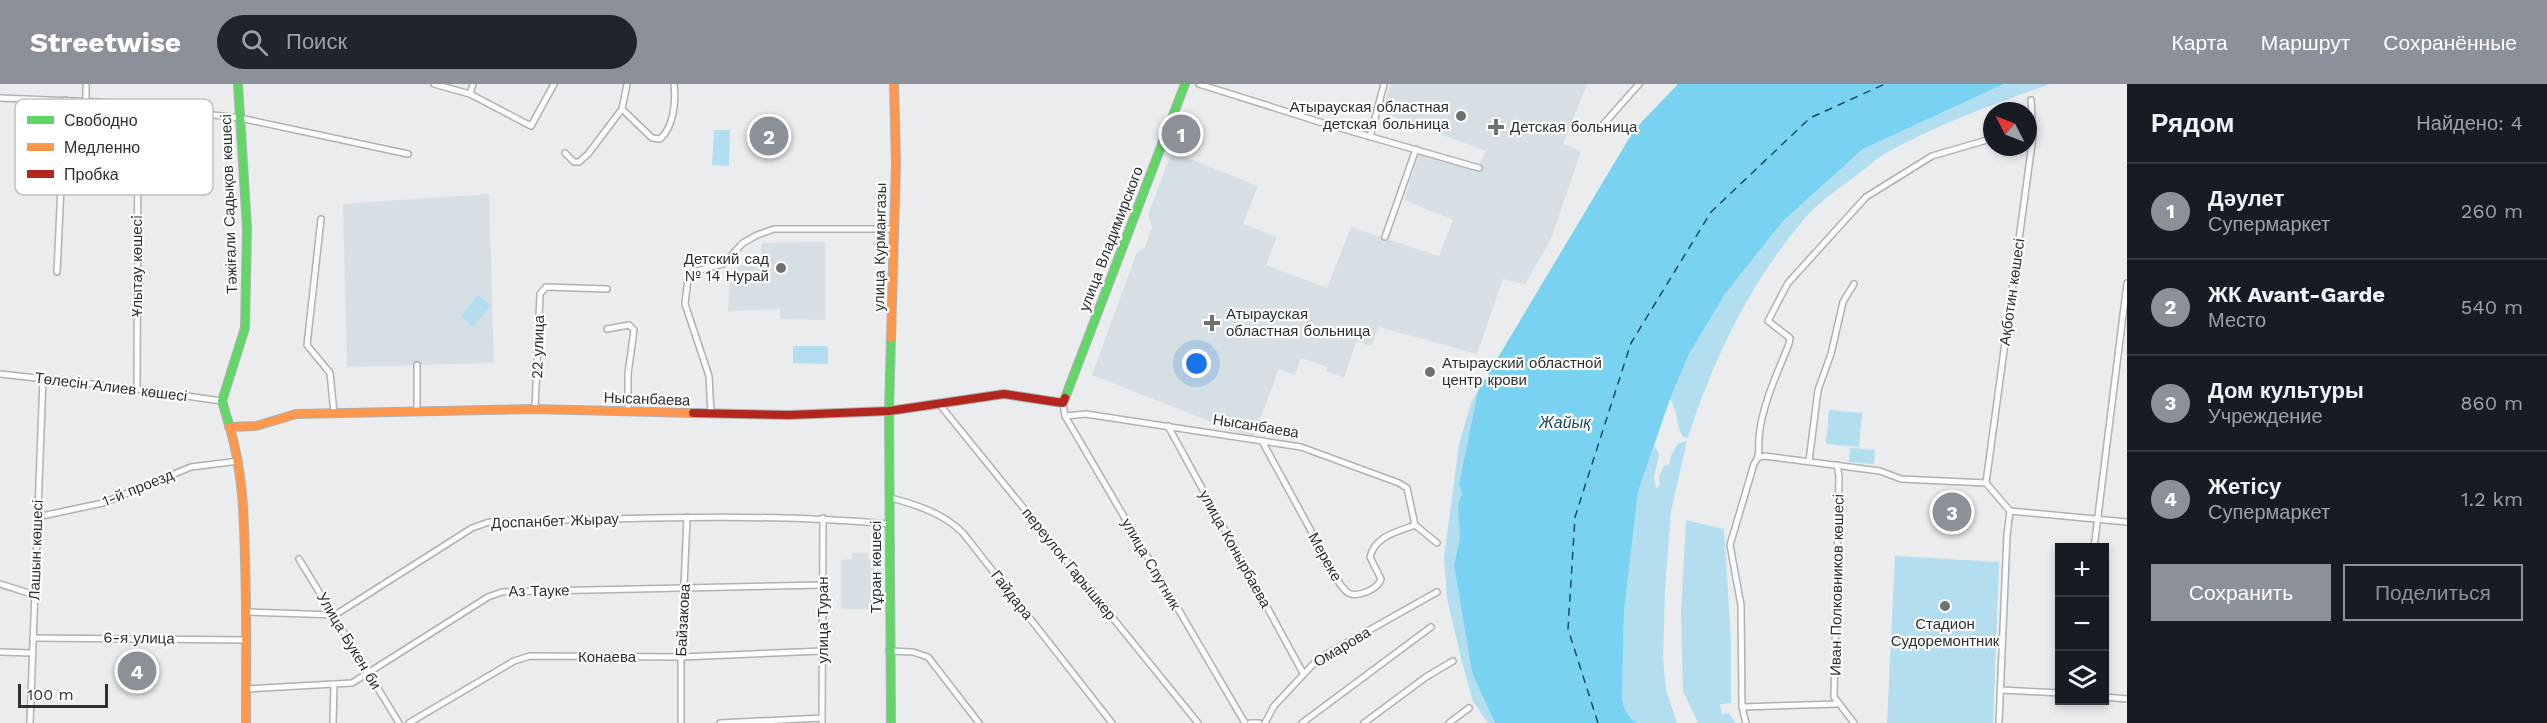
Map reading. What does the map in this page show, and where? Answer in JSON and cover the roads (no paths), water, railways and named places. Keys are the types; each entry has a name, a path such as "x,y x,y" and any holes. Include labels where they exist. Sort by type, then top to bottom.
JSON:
{"street":[{"name":"Тәжіғали Садықов көшесі","path":"222,401 246,323 247,228 238,84"},
{"path":"434,84 470,94 531,126 554,84"},
{"path":"470,94 473,84"},
{"path":"565,153 574,162 579,162 588,154 622,109 627,84"},
{"path":"622,109 652,138 660,139 667,133 676,98 674,84"},
{"name":"улица Курмангазы","path":"889,411 894,229 894,84"},
{"name":"улица Владимирского","path":"1063,403 1185,84"},
{"path":"1199,84 1479,168"},
{"path":"1370,137 1384,84"},
{"path":"1601,127 1639,84"},
{"path":"0,98 32,99"},
{"name":"Ақботин көшесі","path":"1986,483 2033,136 2031,100"},
{"path":"213,115 240,118 408,154"},
{"path":"1746,723 1742,707 1742,605 1731,545 1754,464 1758,458 1759,436 1770,391 1790,338 1768,321 1788,283 1866,197 1932,156 1983,141"},
{"path":"1385,237 1416,149"},
{"path":"57,272 61,195"},
{"name":"Ұлытау көшесi","path":"137,389 138,195"},
{"path":"321,219 307,345 330,373 334,413"},
{"path":"711,414 709,376 685,304 688,278 693,272 723,264 743,243 774,229 894,229"},
{"path":"2094,543 2127,283"},
{"path":"1809,461 1818,390 1831,354 1843,302 1854,284"},
{"name":"22 улица","path":"536,409 540,294 546,287 608,290"},
{"path":"607,329 629,325 634,330 628,374 628,412"},
{"path":"417,365 417,411"},
{"name":"Төлесін Алиев көшесі","path":"0,374 222,401"},
{"name":"Лашын көшесі","path":"30,723 42,378"},
{"name":"Нысанбаева","path":"229,427 256,426 296,414 536,409 789,415 889,411 1004,394 1063,403"},
{"path":"222,401 239,461 243,488 247,612 246,723"},
{"name":"улица Спутник","path":"1063,403 1065,416 1245,723"},
{"name":"переулок Гарышкер","path":"940,405 1198,723"},
{"name":"Тұран көшесі","path":"889,411 891,723"},
{"name":"Нысанбаева","path":"1065,416 1086,414 1301,447 1407,488 1415,525"},
{"name":"улица Конырбаева","path":"1168,426 1303,673"},
{"name":"Мереке","path":"1262,441 1340,584 1347,592 1353,595 1380,585 1381,579 1370,556 1372,549 1382,537 1415,525"},
{"path":"1758,458 1764,456 1881,471 1901,479 1986,483 2010,511 2127,522"},
{"name":"1-й проезд","path":"37,517 103,503 190,466 239,461"},
{"name":"Иван Полковников көшесі","path":"1837,465 1839,476 1834,697 1838,704"},
{"name":"Гайдара","path":"891,498 932,512 954,523 1112,723"},
{"path":"1999,723 2010,511"},
{"name":"Байзакова","path":"681,723 681,657 687,518"},
{"name":"Доспанбет Жырау","path":"334,615 480,524 489,522 823,518 889,524"},
{"name":"улица Туран","path":"822,721 823,518"},
{"path":"1415,525 1437,543"},
{"name":"Улица Букен би","path":"299,559 399,723"},
{"path":"0,584 35,595"},
{"name":"Аз Тауке","path":"246,689 352,683 496,593 823,585"},
{"name":"Омарова","path":"1265,723 1274,706 1318,659 1437,592"},
{"path":"247,612 334,615"},
{"path":"1302,723 1431,627"},
{"name":"6-я улица","path":"33,638 246,640"},
{"name":"Конаева","path":"409,723 520,658 530,656 681,657 822,651"},
{"path":"889,651 913,652 928,657 979,723"},
{"path":"0,652 32,653"},
{"path":"1364,723 1426,676 1453,661"},
{"path":"333,723 334,685"},
{"path":"2002,690 2055,693"},
{"path":"2109,697 2127,699"},
{"path":"1742,707 1838,704 1854,723"},
{"path":"1449,723 1468,708"},
{"path":"720,723 822,721"},
{"path":"1250,723 1259,723"}],"water":[{"name":"Жайық","path":"1678,84 2004,84 1863,149 1783,221 1725,294 1689,354 1670,399 1638,492 1624,612 1622,698 1627,713 1638,723 1495,723 1472,673 1454,565 1460,538 1458,504 1462,494 1459,484 1478,391 1634,130"}],"place":[{"name":"Атырауская областная детская больница","path":"1461,116"},
{"name":"Детская больница","path":"1496,127"},
{"name":"Дәулет","path":"1181,134"},
{"name":"ЖК Avant-Garde","path":"769,136"},
{"name":"Детский сад № 14 Нурай","path":"781,268"},
{"name":"Атырауская областная больница","path":"1212,323"},
{"name":"Атырауский областной центр крови","path":"1430,372"},
{"name":"Дом культуры","path":"1952,512"},
{"name":"Стадион Судоремонтник","path":"1945,606"},
{"name":"Жетісу","path":"137,671"}]}
